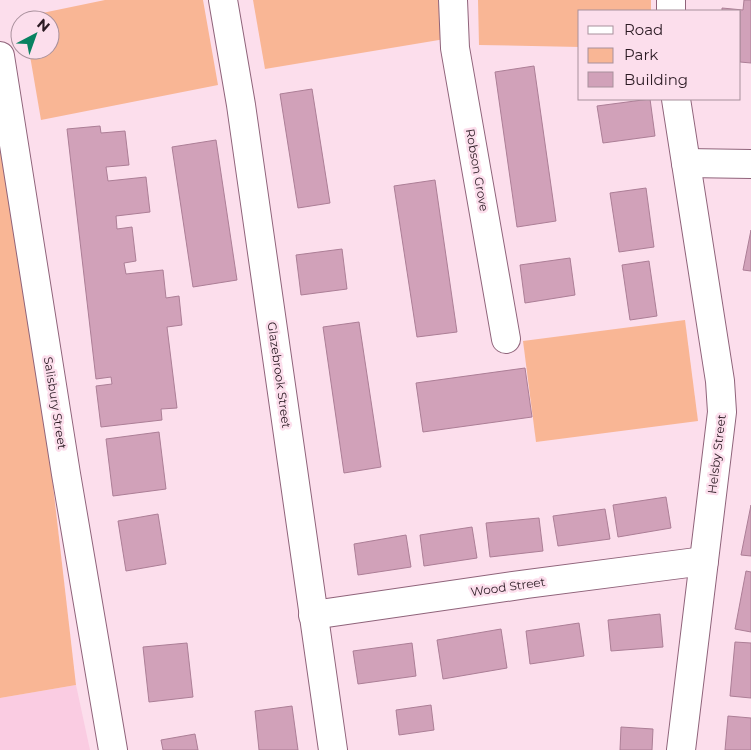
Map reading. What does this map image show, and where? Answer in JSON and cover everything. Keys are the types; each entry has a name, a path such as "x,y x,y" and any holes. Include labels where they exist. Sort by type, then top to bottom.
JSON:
{"street":[{"name":"Glazebrook Street","path":"223,0 241,105 333,750"},
{"name":"Robson Grove","path":"453,0 455,48 506,339"},
{"name":"Salisbury Street","path":"0,56 66,474 113,750"},
{"name":"Helsby Street","path":"676,100 720,381 722,412 680,750"},
{"path":"686,162 751,164"},
{"name":"Wood Street","path":"313,615 526,584 704,561"}],"shaded area":[{"path":"76,685 90,750 0,750 0,698"}],"green space":[{"path":"105,0 203,0 218,85 41,120 31,60 60,60 60,10 57,10"},
{"path":"253,0 438,0 445,39 265,69"},
{"path":"478,0 651,0 651,10 578,10 578,47 479,45"},
{"path":"0,56 12,130 76,685 0,698"},
{"path":"685,320 698,421 536,442 523,341"}],"building":[{"path":"744,0 751,0 751,63 741,62 741,10 722,10 722,8 743,10"},
{"path":"534,66 556,221 517,227 495,72"},
{"path":"312,89 330,203 298,208 280,94"},
{"path":"650,100 655,136 603,143 597,106"},
{"path":"100,126 101,133 125,131 129,165 106,167 108,181 146,177 150,212 116,216 117,229 132,227 136,261 124,263 126,274 163,270 166,298 179,296 182,325 167,327 177,408 161,409 162,420 101,427 96,386 112,384 111,377 96,379 67,129"},
{"path":"216,140 237,280 193,287 172,147"},
{"path":"435,180 457,332 417,337 394,186"},
{"path":"646,188 654,247 619,252 610,193"},
{"path":"751,230 751,271 743,270"},
{"path":"342,249 347,289 301,295 296,255"},
{"path":"570,258 575,295 525,303 520,265"},
{"path":"649,261 657,316 630,320 622,265"},
{"path":"359,322 381,467 344,473 323,327"},
{"path":"525,368 532,417 423,432 416,383"},
{"path":"159,432 166,489 113,496 106,439"},
{"path":"666,497 671,528 618,537 613,505"},
{"path":"751,505 751,556 741,555"},
{"path":"605,509 610,539 558,546 553,516"},
{"path":"158,514 166,564 126,571 118,521"},
{"path":"539,518 543,551 490,557 486,523"},
{"path":"472,527 477,558 424,566 420,535"},
{"path":"406,535 411,567 358,575 354,544"},
{"path":"746,571 751,572 751,632 735,629"},
{"path":"660,614 663,647 611,651 608,620"},
{"path":"579,623 584,656 530,664 526,631"},
{"path":"501,629 507,668 443,679 437,640"},
{"path":"735,642 751,643 751,698 730,696"},
{"path":"187,643 193,697 149,702 143,647"},
{"path":"412,643 416,676 358,684 353,651"},
{"path":"431,705 434,730 399,735 396,710"},
{"path":"292,706 298,750 259,750 255,711"},
{"path":"728,716 751,718 751,750 725,750"},
{"path":"621,727 653,729 652,750 620,750"},
{"path":"195,734 198,750 163,750 161,740"}]}
